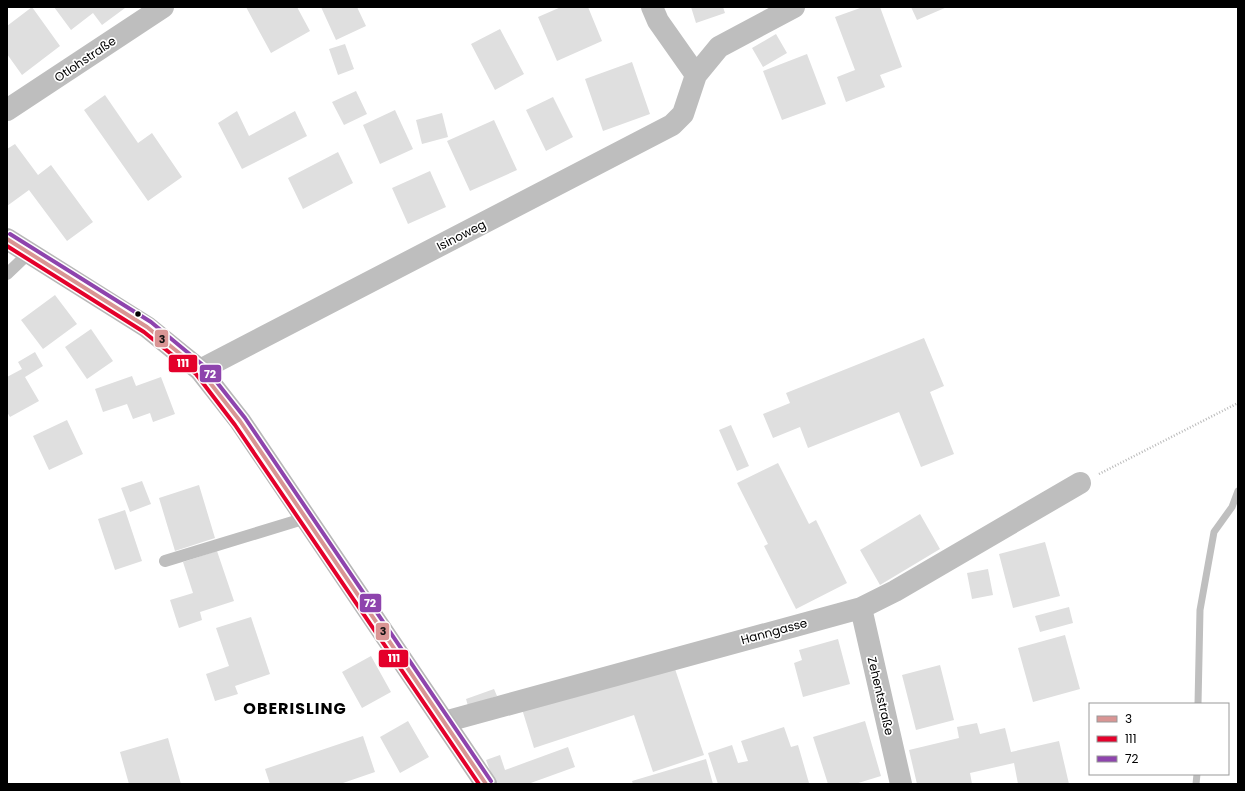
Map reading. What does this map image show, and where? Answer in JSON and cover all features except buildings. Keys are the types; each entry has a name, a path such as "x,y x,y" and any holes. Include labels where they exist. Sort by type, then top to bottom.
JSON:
{"street":[{"name":"Otlohstraße","path":"7,110 163,7"},
{"path":"652,7 658,21 696,76"},
{"name":"Isinoweg","path":"200,370 672,125 683,114 696,76 719,47 794,7"},
{"path":"7,240 147,327 200,370 240,421 486,784"},
{"name":"Hanngasse","path":"444,722 861,608 895,591 1080,483"},
{"name":"Zehentstraße","path":"861,608 896,782"}],"lane":[{"path":"7,274 29,253"},
{"path":"165,561 306,518"}],"path":[{"path":"1080,483 1238,403"}],"waterway":[{"path":"1198,703 1200,610 1214,532 1232,507 1238,491"},
{"path":"1196,784 1197,775"}],"transit line":[{"name":"72","path":"10,234 151,322 204,366 245,418 491,781"},
{"name":"3","path":"7,239 147,327 200,370 240,421 486,784"},
{"name":"111","path":"7,246 144,332 196,374 235,425 479,784"}],"district":[{"name":"OBERISLING","path":"295,708"}]}
